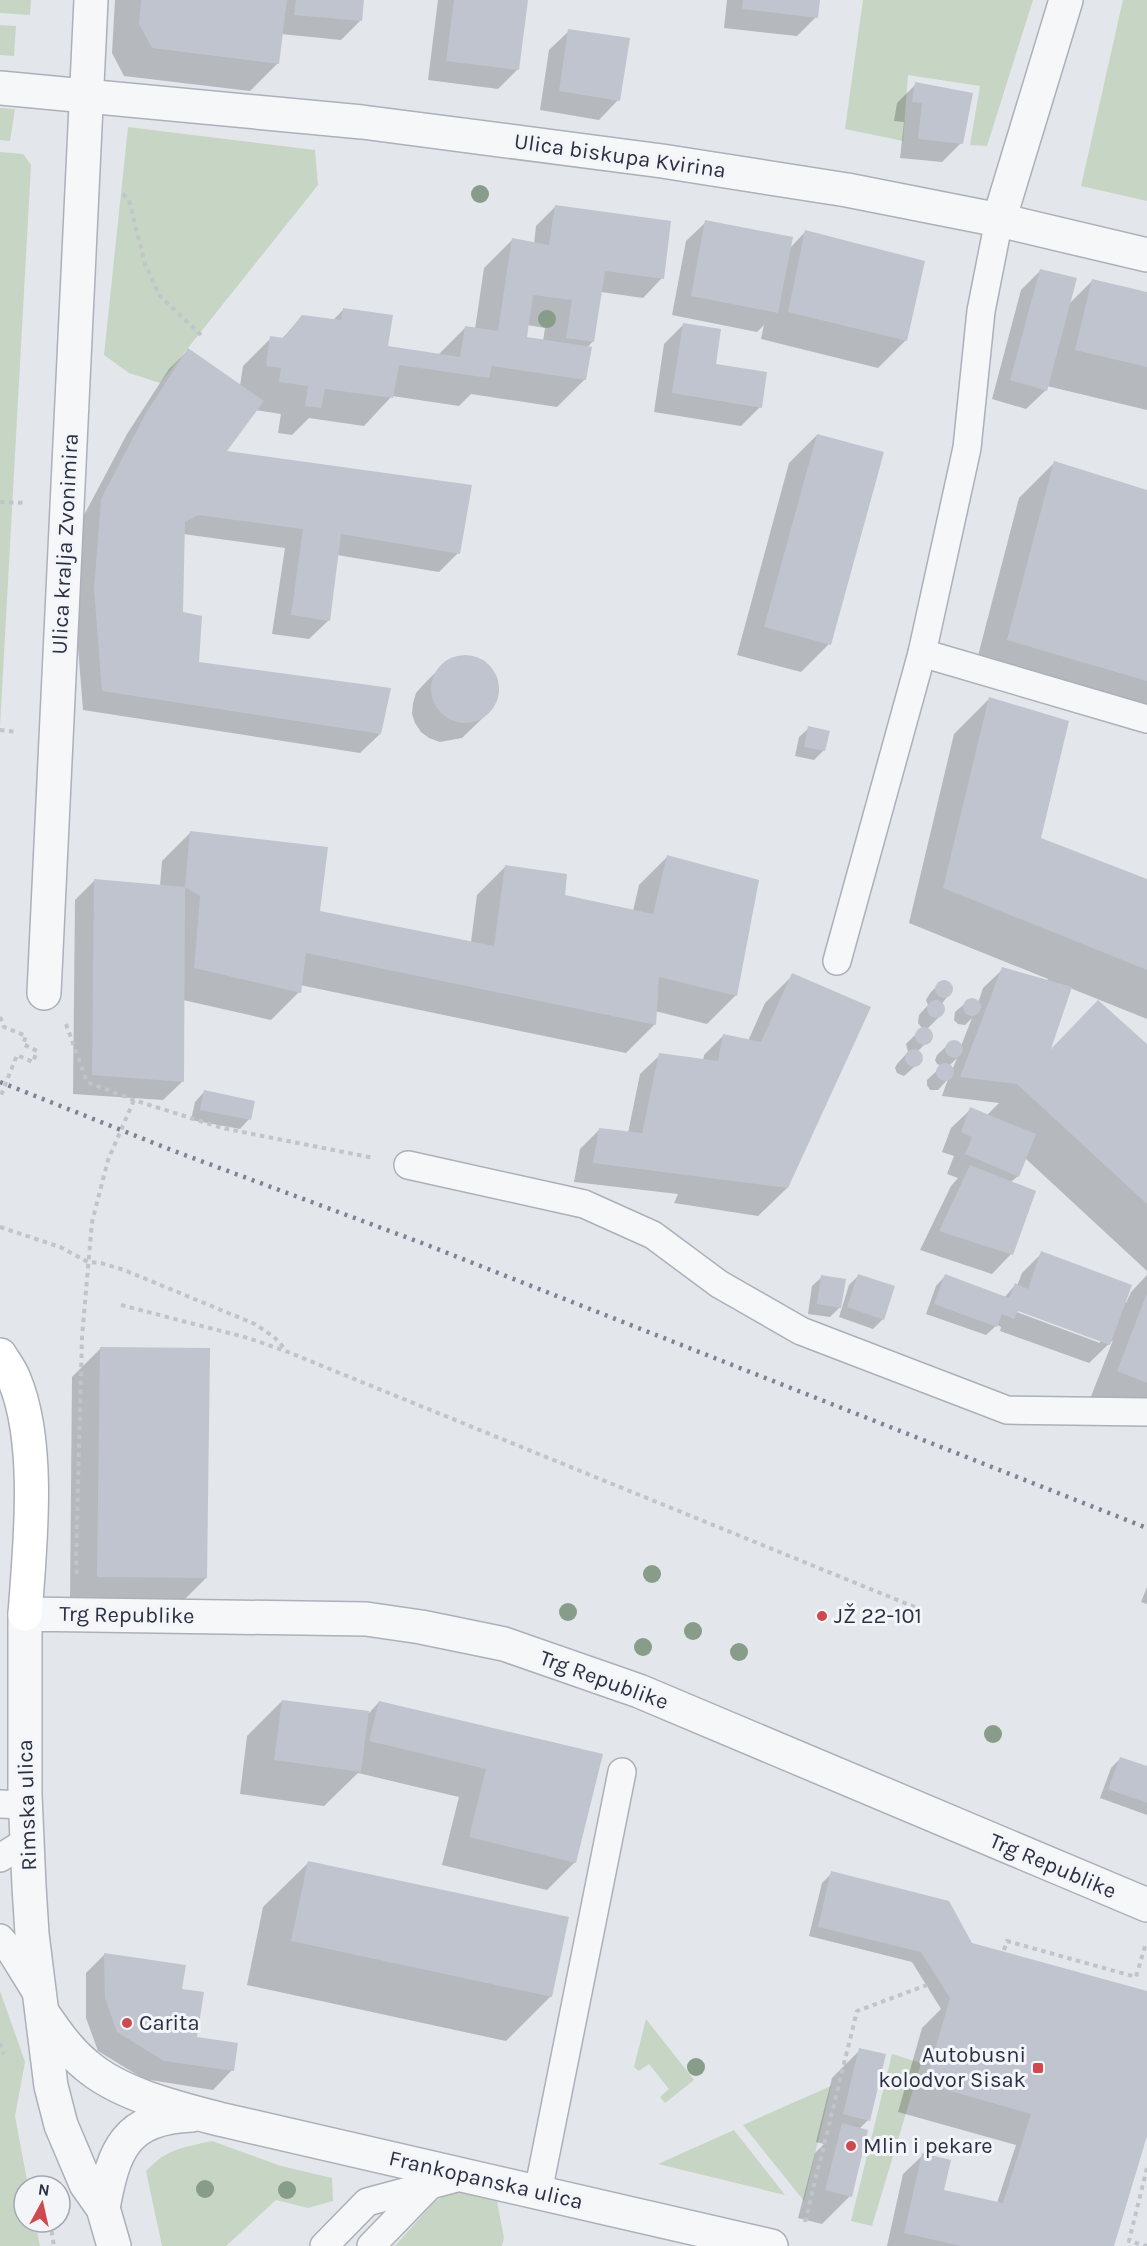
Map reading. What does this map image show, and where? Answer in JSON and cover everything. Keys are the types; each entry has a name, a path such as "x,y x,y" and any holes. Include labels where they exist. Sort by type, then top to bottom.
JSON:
{"main road":[{"name":"Rimska ulica","path":"5,1369 25,1412 29,1451 30,1549 25,1614"}],"street":[{"name":"Ulica kralja Zvonimira","path":"44,993 91,0"},
{"path":"999,219 1066,0"},
{"path":"0,87 87,96"},
{"name":"Ulica biskupa Kvirina","path":"87,96 362,122 662,161 848,190 999,219 1147,255"},
{"name":"Trg Republike","path":"25,1614 366,1619 421,1627 504,1644 639,1691 1147,1905"},
{"name":"Rimska ulica","path":"25,1614 13,1804 27,1840 32,1934 51,2086 61,2125 86,2184 103,2208 114,2246"},
{"name":"Frankopanska ulica","path":"42,2007 64,2044 102,2078 168,2105 201,2115 771,2246"},
{"name":"Frankopanska ulica","path":"103,2208 109,2176 125,2142 150,2122 169,2116 201,2115"}],"lane":[{"path":"837,961 922,653 967,448 981,310 999,219"},
{"path":"922,653 1147,719"},
{"path":"408,1165 584,1204 653,1235 719,1284 801,1331 1007,1410 1147,1412"},
{"path":"538,2192 622,1772"},
{"path":"0,1858 27,1840"},
{"path":"0,1938 8,1947 42,2007"},
{"path":"324,2246 367,2202 466,2176"},
{"path":"371,2246 431,2184"}],"path":[{"path":"84,156 129,200 145,264 160,296 201,336"},
{"path":"44,993 60,1007 87,1082 134,1100 222,1128 408,1165"},
{"path":"0,1017 4,1027 26,1036 23,1044 38,1051 33,1062 16,1055 0,1098"},
{"path":"82,1614 76,1560 82,1337 92,1222 108,1160 134,1100"},
{"path":"0,1227 60,1247 88,1262 101,1263 124,1270 255,1324 288,1352"},
{"path":"121,1305 248,1338 288,1352 922,1610"},
{"path":"1004,1950 1007,1941 1136,1977 1147,1939"},
{"path":"804,2224 857,2011 927,1985"},
{"path":"1147,2168 1129,2241 1147,2246"}],"green space":[{"path":"0,0 31,0 30,15 0,13"},
{"path":"863,0 1033,0 987,146 970,145 980,86 908,75 903,141 845,129"},
{"path":"1123,0 1147,0 1147,201 1081,186"},
{"path":"0,25 16,26 14,56 0,55"},
{"path":"0,108 15,109 10,141 0,140"},
{"path":"128,127 315,150 318,185 160,383 129,373 104,355"},
{"path":"0,152 23,154 31,165 0,726"},
{"path":"0,1991 25,2062 15,2116 26,2174 12,2174 12,2234 38,2234 40,2246 0,2246"},
{"path":"646,2019 694,2080 665,2103 660,2097 669,2089 649,2064 639,2071 634,2067"},
{"path":"892,2054 921,2063 872,2226 851,2221"},
{"path":"831,2086 804,2201 743,2125"},
{"path":"734,2130 785,2195 658,2164"},
{"path":"212,2141 281,2166 332,2178 333,2201 308,2208 276,2200 226,2246 162,2246 146,2171 169,2153"},
{"path":"467,2183 495,2191 504,2238 502,2246 395,2246 435,2201"}],"building":[{"path":"141,0 287,0 279,64 152,48 139,24"},
{"path":"296,0 364,0 362,21 294,15"},
{"path":"454,0 528,0 519,70 446,61"},
{"path":"743,0 820,0 818,18 742,9"},
{"path":"568,29 630,38 620,101 559,91"},
{"path":"915,82 973,93 963,144 918,139 922,103 912,102"},
{"path":"555,205 671,221 664,279 605,271 594,342 566,338 572,300 533,295 527,337 592,347 586,380 492,366 489,378 399,365 393,398 325,389 321,408 305,406 308,386 279,382 281,368 266,366 270,336 284,338 302,315 341,320 343,308 393,315 388,346 460,357 465,326 498,331 512,238 549,245"},
{"path":"705,220 793,237 778,313 691,296"},
{"path":"805,230 925,261 907,341 788,312"},
{"path":"1040,269 1077,278 1047,391 1010,380"},
{"path":"1092,279 1147,292 1147,367 1075,350"},
{"path":"683,323 721,329 716,364 767,372 762,408 672,393"},
{"path":"188,348 264,401 227,451 472,485 460,554 341,534 330,621 291,615 303,529 198,515 185,522 183,612 202,616 199,662 391,688 381,734 102,691 94,589 101,499 146,413"},
{"path":"817,434 884,452 831,645 764,627"},
{"path":"1054,461 1147,490 1147,681 1007,640"},
{"path":"458,655 472,655 484,660 494,670 499,689 494,708 484,718 472,723 458,723 446,718 436,708 431,696 431,682 436,670 446,660"},
{"path":"989,697 1069,721 1041,838 1147,879 1147,970 943,888"},
{"path":"808,726 830,731 825,751 804,747"},
{"path":"190,831 328,847 320,911 494,946 505,865 567,874 565,895 653,914 667,855 759,880 737,996 659,977 656,1025 306,953 301,993 194,968 200,896 185,887"},
{"path":"94,879 185,887 184,1082 92,1075"},
{"path":"1002,967 1072,987 1051,1049 1098,1000 1147,1044 1147,1204 1017,1084 960,1077"},
{"path":"792,973 871,1007 788,1188 593,1163 599,1128 642,1133 659,1053 718,1061 723,1034 761,1042"},
{"path":"940,980 948,980 953,985 951,996 940,998 935,993 935,985"},
{"path":"968,998 976,998 981,1003 979,1014 968,1016 963,1011 963,1003"},
{"path":"932,1000 940,1000 945,1005 943,1016 932,1018 927,1013 927,1005"},
{"path":"920,1027 928,1027 933,1032 931,1043 920,1045 915,1040 915,1032"},
{"path":"950,1040 958,1040 963,1045 961,1056 950,1058 945,1053 945,1045"},
{"path":"910,1049 918,1049 923,1054 921,1065 910,1067 905,1062 905,1054"},
{"path":"941,1063 949,1063 954,1068 952,1079 941,1081 936,1076 936,1068"},
{"path":"204,1090 255,1101 251,1120 200,1110"},
{"path":"970,1107 1036,1134 1019,1177 965,1154 972,1137 961,1132"},
{"path":"970,1165 1036,1191 1013,1255 939,1231"},
{"path":"1041,1251 1132,1285 1110,1345 1018,1311 1014,1319 1002,1314 997,1327 934,1304 945,1274 1009,1298 1015,1283 1028,1289"},
{"path":"858,1274 895,1286 884,1320 847,1307"},
{"path":"821,1275 846,1279 841,1308 817,1304"},
{"path":"1147,1293 1147,1383 1117,1371"},
{"path":"100,1347 210,1348 207,1578 97,1577"},
{"path":"282,1700 369,1711 361,1772 274,1760"},
{"path":"379,1701 603,1754 576,1863 469,1837 486,1769 369,1741"},
{"path":"1120,1757 1147,1766 1147,1803 1108,1789"},
{"path":"308,1861 569,1917 552,1997 291,1941"},
{"path":"831,1871 949,1901 972,1943 1147,1991 1147,2136 1114,2246 961,2246 904,2233 922,2153 951,2160 944,2190 1003,2203 1031,2114 925,2084 950,1998 921,1952 818,1927"},
{"path":"104,1953 186,1965 182,1989 204,1992 197,2037 238,2043 234,2071 164,2061 117,2032 105,1998"},
{"path":"859,2048 886,2054 870,2121 843,2114"},
{"path":"842,2123 868,2130 852,2197 825,2190"}],"railway":[{"path":"0,1082 174,1151 422,1243 1147,1528"}],"place":[{"name":"JŽ 22-101","path":"822,1616"},
{"name":"Carita","path":"127,2023"},
{"name":"Autobusni kolodvor Sisak","path":"1038,2068"},
{"name":"Mlin i pekare","path":"851,2146"}]}
